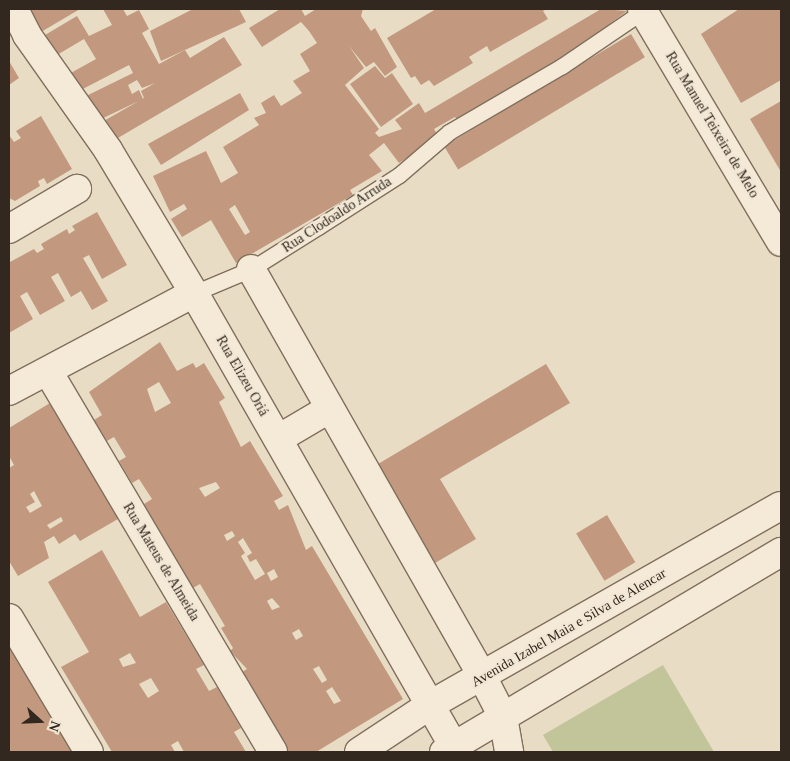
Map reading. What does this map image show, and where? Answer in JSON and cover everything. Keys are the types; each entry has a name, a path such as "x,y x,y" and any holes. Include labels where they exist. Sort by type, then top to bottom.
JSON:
{"street":[{"name":"Rua Elizeu Oriá","path":"14,9 26,35 108,150 194,293 430,705 451,750"},
{"name":"Rua Manuel Teixeira de Melo","path":"644,9 781,242"},
{"path":"9,229 77,189"},
{"path":"251,269 483,678 503,716 509,752"},
{"name":"Rua Clodoaldo Arruda","path":"9,391 49,372 194,293"},
{"name":"Rua Mateus de Almeida","path":"49,372 274,752"},
{"path":"278,440 329,409"},
{"name":"Avenida Izabel Maia e Silva de Alencar","path":"358,752 430,705 483,678 781,506"},
{"path":"451,750 503,716 781,552"},
{"path":"9,618 89,752"},
{"path":"574,625 595,662"}],"lane":[{"name":"Rua Clodoaldo Arruda","path":"194,293 251,269 399,175 449,132 562,66 644,9"}],"green space":[{"path":"663,665 714,752 553,752 543,735"}],"building":[{"path":"28,9 80,9 41,32"},
{"path":"103,9 123,9 127,16 139,10 149,29 142,33 159,64 185,50 190,58 224,37 242,65 106,145 95,126 138,101 97,121 84,97 133,73 129,65 79,91 69,74 96,59 84,39 57,55 45,35 77,16 89,36 112,25","holes":["137,80 142,88 155,83 141,91 143,99 139,90 132,94 128,85"]},
{"path":"193,9 239,9 246,22 161,61 150,31"},
{"path":"280,9 301,9 305,16 316,9 363,9 361,16 371,31 375,28 397,67 385,76 374,62 366,67 349,46 364,68 345,85 379,129 375,133 379,137 402,129 395,120 419,103 425,113 601,9 627,11 571,53 458,121 455,117 434,129 439,137 399,163 384,143 369,155 382,171 350,190 353,195 236,263 211,220 182,237 171,219 187,209 184,204 170,212 153,176 206,151 221,183 238,173 223,147 259,125 254,118 266,113 261,103 274,95 281,106 302,93 293,81 310,71 300,54 317,43 309,31 301,22 262,47 249,28","holes":["235,205 250,232 245,235 229,209"]},
{"path":"436,9 547,9 543,11 548,19 490,52 487,46 469,57 473,63 434,86 429,80 421,85 415,76 411,78 387,38"},
{"path":"739,9 781,9 781,80 741,103 701,34"},
{"path":"631,34 645,57 458,169 444,146"},
{"path":"9,61 19,78 9,85"},
{"path":"375,66 385,78 392,73 413,104 381,127 350,84"},
{"path":"240,93 249,110 161,165 148,144"},
{"path":"781,101 781,172 750,119"},
{"path":"41,116 72,169 47,184 44,178 38,181 40,186 15,201 9,198 9,135 14,142 21,138 16,131"},
{"path":"97,212 127,265 102,279 89,255 83,258 108,301 92,310 81,291 71,297 58,273 51,277 65,301 40,315 27,292 20,296 33,319 9,333 10,262 34,249 37,253 44,249 41,244 67,229 69,234 75,230 72,226"},
{"path":"160,342 177,371 193,363 196,368 204,363 225,398 219,402 241,447 250,441 283,496 274,501 279,510 288,505 306,550 312,546 403,699 316,752 288,752 242,672 247,669 230,651 233,648 221,628 225,626 200,584 193,588 144,504 152,499 139,479 132,483 119,461 126,457 114,437 107,441 94,420 102,415 89,392","holes":["159,382 171,403 155,412 147,389","216,482 220,488 205,497 199,488","232,531 235,536 227,541 224,535","243,538 252,553 247,556 250,562 256,559 265,574 255,580 241,556 245,553 238,542","274,569 278,577 271,581 267,573","272,598 280,607 272,610 267,601","299,629 303,636 296,640 292,633","319,666 327,680 322,683 313,669","332,687 341,701 334,704 326,691"]},
{"path":"546,364 570,403 440,479 476,539 435,563 378,464"},
{"path":"50,403 118,519 80,541 75,534 59,544 54,536 44,542 49,558 18,576 9,561 9,468 14,465 9,456 9,428","holes":["34,491 42,506 30,513 26,507 35,502 30,494","61,517 63,521 50,529 47,525"]},
{"path":"607,515 635,562 604,581 576,534"},
{"path":"102,550 140,617 166,602 204,665 196,669 209,691 217,687 241,728 234,732 246,752 184,752 178,741 171,745 175,752 112,752 61,667 89,652 48,582","holes":["130,653 136,663 123,667 119,659","151,678 159,691 148,698 139,684"]},
{"path":"9,636 78,752 9,752"}]}
